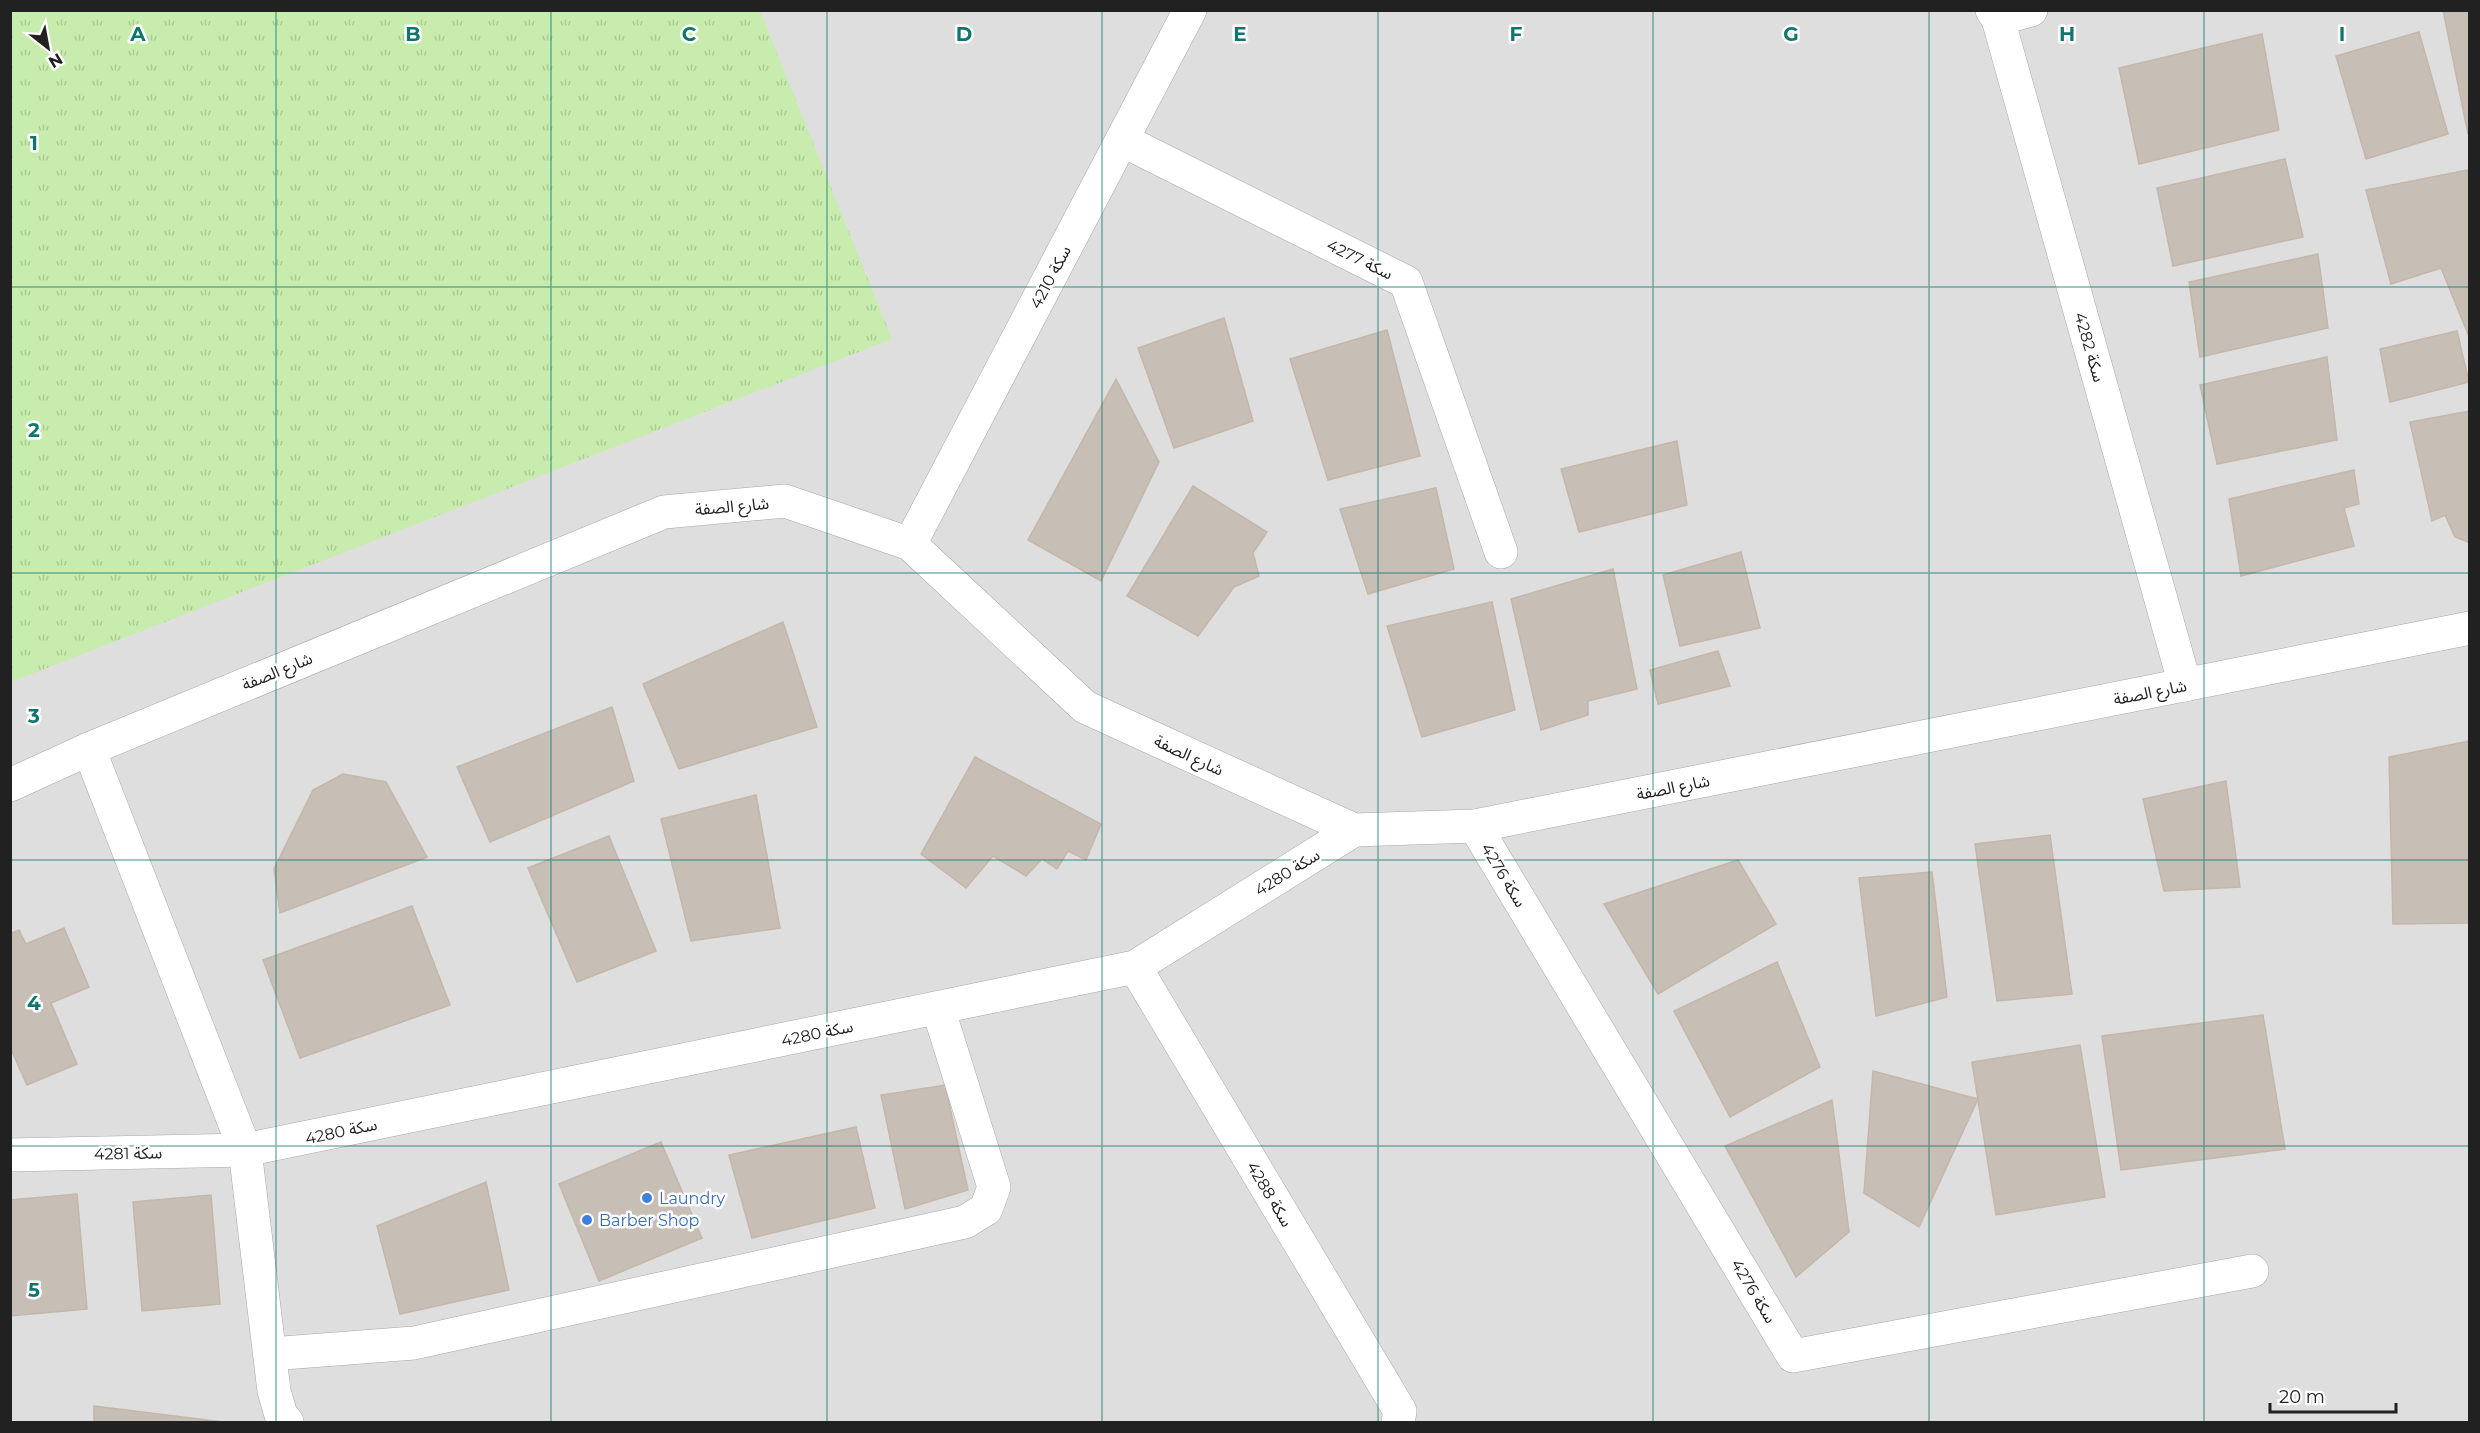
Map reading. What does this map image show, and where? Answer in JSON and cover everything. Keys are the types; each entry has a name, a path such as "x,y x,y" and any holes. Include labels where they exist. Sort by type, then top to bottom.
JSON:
{"street":[{"name":"سكة 4210","path":"910,544 1190,10"},
{"path":"1995,15 2031,10"},
{"name":"سكة 4282","path":"1995,15 2185,685"},
{"name":"سكة 4277","path":"1122,140 1406,282 1501,552"},
{"name":"شارع الصفة","path":"10,785 89,749 664,512 784,501 910,544 1085,707 1354,830 1475,826 2469,628"},
{"path":"89,749 245,1150 274,1391 281,1416 287,1422"},
{"name":"سكة 4276","path":"1475,826 1794,1356 2252,1271"},
{"name":"سكة 4280","path":"245,1150 1135,967 1354,830"},
{"name":"سكة 4288","path":"1135,967 1400,1411 1398,1422"},
{"path":"270,1354 414,1343 965,1222 986,1209 994,1187 938,1008"},
{"name":"سكة 4281","path":"10,1155 245,1150"}],"shaded area":[{"path":"11,11 2469,11 2469,1422 11,1422"}],"green space":[{"path":"11,10 760,11 892,339 11,682"}],"building":[{"path":"2443,10 2470,10 2468,134"},
{"path":"2419,32 2448,134 2366,159 2336,56"},
{"path":"2262,34 2279,130 2139,164 2119,68"},
{"path":"2285,159 2303,237 2173,266 2157,188"},
{"path":"2467,170 2470,179 2470,339 2441,268 2391,284 2366,190"},
{"path":"2318,254 2328,328 2200,357 2189,282"},
{"path":"1224,318 1253,421 1174,448 1138,348"},
{"path":"1387,330 1420,456 1328,480 1290,359"},
{"path":"2457,331 2469,382 2390,402 2380,349"},
{"path":"2327,357 2337,440 2217,464 2200,385"},
{"path":"1116,379 1159,462 1101,581 1028,540"},
{"path":"2470,411 2470,543 2455,537 2445,515 2432,521 2410,422"},
{"path":"1677,441 1687,505 1579,532 1561,469"},
{"path":"2354,470 2359,504 2344,508 2354,546 2241,576 2229,499"},
{"path":"1193,486 1267,532 1253,553 1259,576 1234,587 1198,636 1127,596"},
{"path":"1436,488 1454,569 1368,594 1340,509"},
{"path":"1741,552 1760,628 1680,646 1663,575"},
{"path":"1613,569 1637,689 1588,701 1588,715 1541,730 1511,599"},
{"path":"1492,602 1515,710 1422,737 1387,626"},
{"path":"783,622 817,727 679,769 643,684"},
{"path":"1718,651 1730,686 1658,704 1650,670"},
{"path":"612,707 634,781 490,842 457,767"},
{"path":"2470,741 2470,923 2393,924 2389,757"},
{"path":"975,757 1101,824 1086,860 1068,851 1057,869 1042,859 1026,876 993,856 966,888 921,854"},
{"path":"343,774 386,782 427,857 280,913 274,869 313,790"},
{"path":"2226,781 2240,887 2164,891 2143,799"},
{"path":"756,795 780,928 691,941 661,819"},
{"path":"2050,835 2072,994 1997,1001 1975,844"},
{"path":"609,836 656,951 577,982 528,868"},
{"path":"1738,860 1776,924 1658,994 1604,904"},
{"path":"1932,872 1947,997 1876,1016 1859,878"},
{"path":"412,906 450,1005 300,1058 263,960"},
{"path":"64,928 89,987 51,1003 77,1064 27,1085 10,1047 10,934 19,930 26,944"},
{"path":"1777,962 1820,1067 1730,1117 1674,1011"},
{"path":"2263,1015 2285,1149 2121,1170 2102,1036"},
{"path":"2080,1045 2105,1197 1996,1215 1972,1062"},
{"path":"1873,1071 1978,1099 1919,1227 1864,1193"},
{"path":"945,1085 968,1190 905,1209 881,1095"},
{"path":"1832,1100 1849,1232 1796,1277 1725,1146"},
{"path":"856,1127 875,1208 752,1238 729,1155"},
{"path":"661,1142 702,1238 599,1281 559,1184"},
{"path":"486,1182 509,1290 400,1314 377,1226"},
{"path":"77,1194 87,1309 10,1316 10,1200"},
{"path":"211,1195 220,1304 142,1311 133,1202"},
{"path":"94,1406 223,1422 94,1422"}],"place":[{"name":"Laundry","path":"647,1198"},
{"name":"Barber Shop","path":"587,1220"}]}
